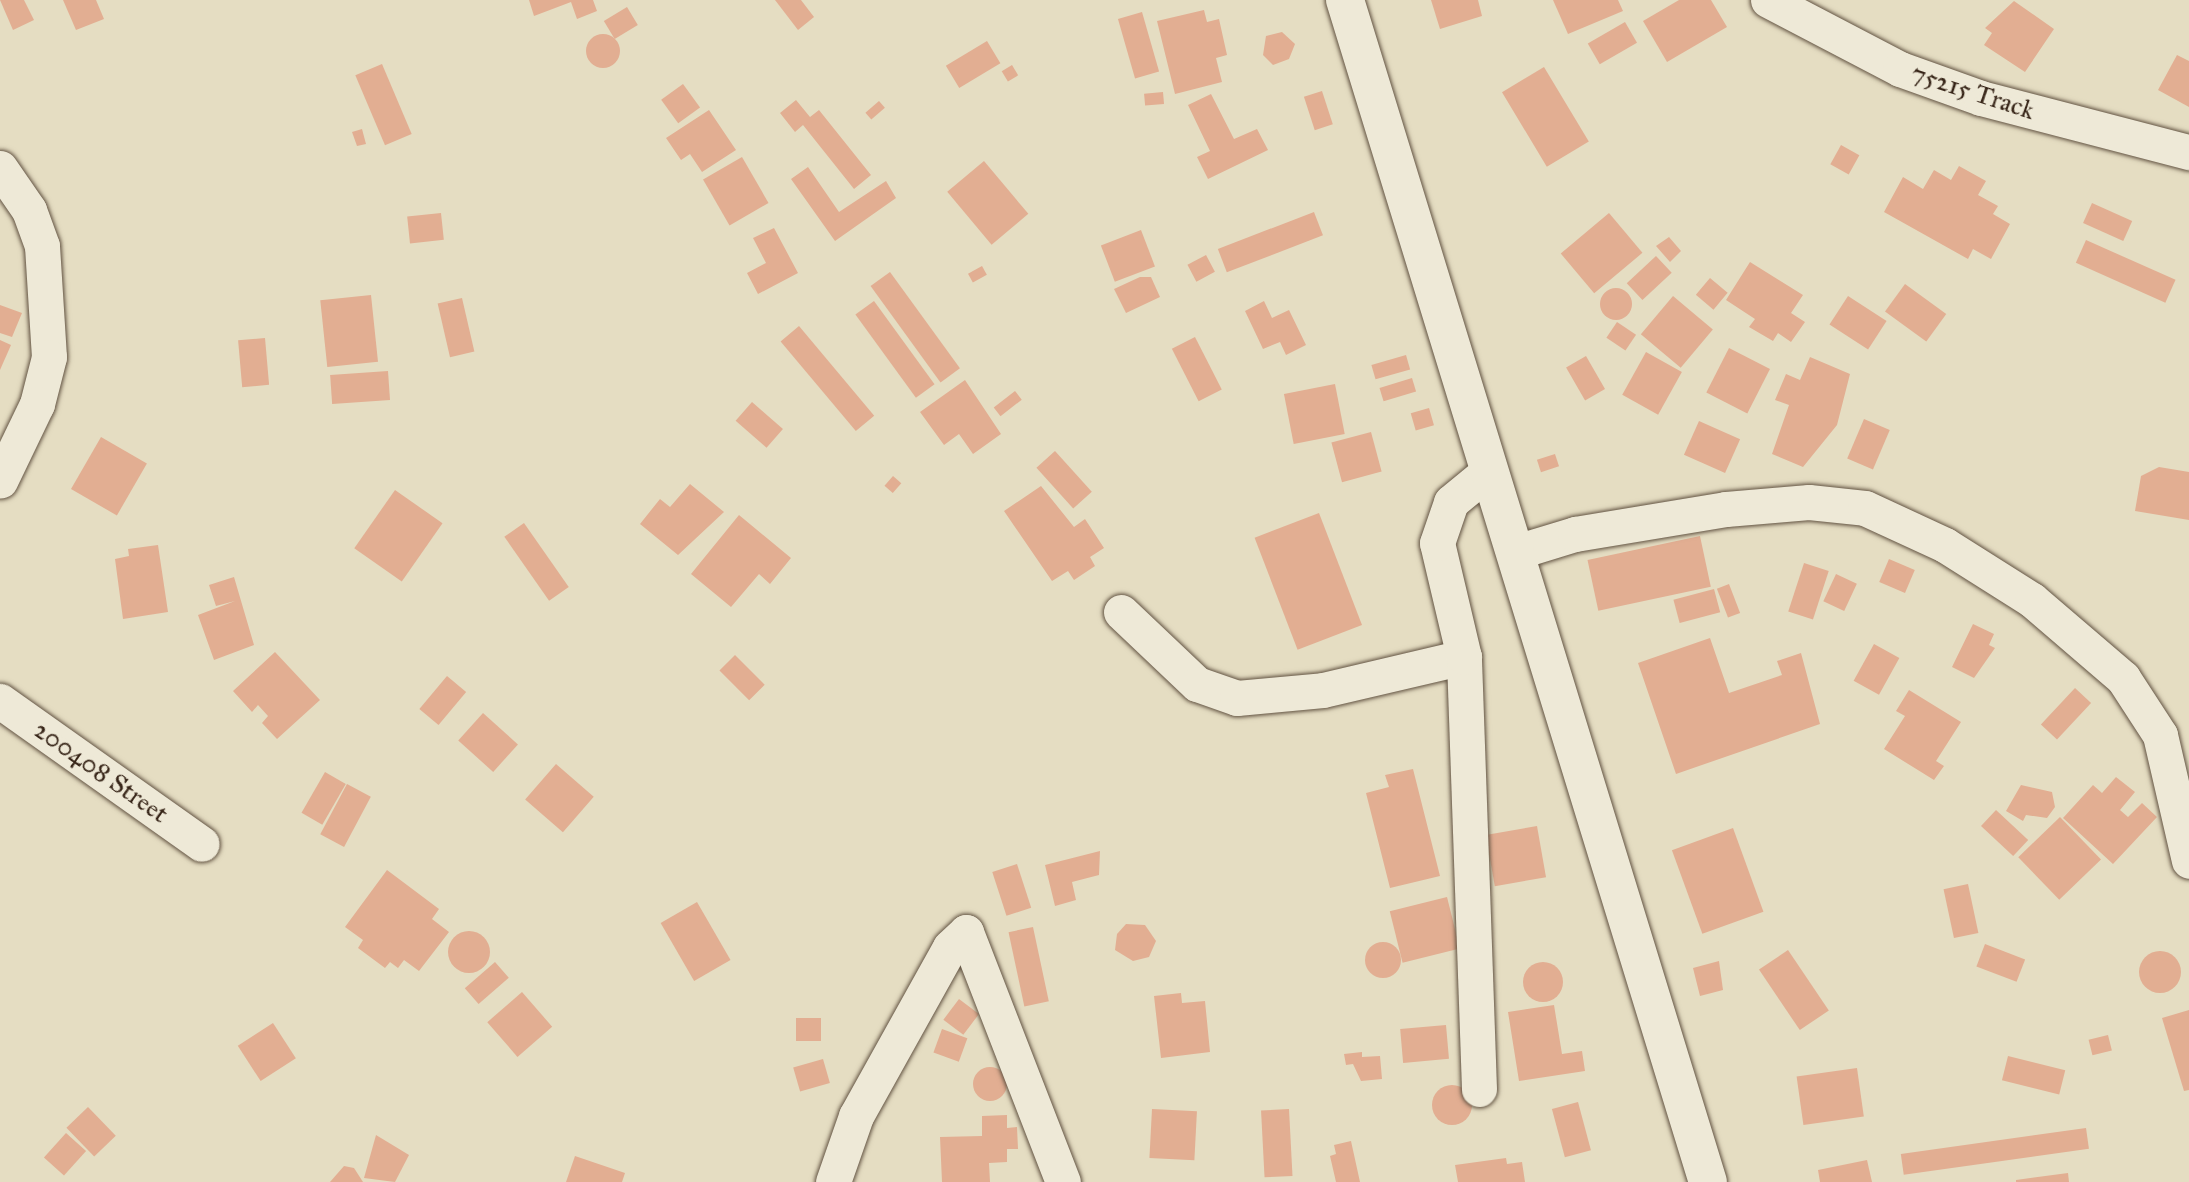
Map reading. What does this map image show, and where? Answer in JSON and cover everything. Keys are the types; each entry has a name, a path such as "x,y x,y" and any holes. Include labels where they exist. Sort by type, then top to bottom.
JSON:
{"street":[{"path":"1345,0 1708,1182"},
{"name":"75215 Track","path":"1768,0 1900,69 1981,98 2189,152"},
{"path":"0,168 29,210 42,246 49,357 37,404 0,481"},
{"path":"1479,1089 1464,657 1437,543 1440,520 1490,470"},
{"path":"1516,552 1575,534 1809,502 1865,508 1933,540 2032,600 2123,678 2160,735 2189,861"},
{"path":"1121,612 1197,684 1237,698 1323,690 1464,657"},
{"name":"200408 Street","path":"0,701 202,844"},
{"path":"833,1182 856,1116 950,947 966,932 1063,1182"}],"building":[{"path":"0,0 24,0 34,20 13,30"},
{"path":"63,0 96,0 104,19 76,30"},
{"path":"529,0 593,0 597,11 577,19 571,2 534,16"},
{"path":"775,0 801,0 814,17 798,30"},
{"path":"1431,0 1478,0 1482,16 1440,29"},
{"path":"1553,0 1618,0 1623,11 1568,34"},
{"path":"1679,0 1711,0 1727,27 1667,62 1643,21"},
{"path":"2014,1 2054,29 2025,72 1984,45 1992,33 1985,28"},
{"path":"627,7 638,25 615,39 604,21"},
{"path":"1204,10 1207,22 1219,19 1227,55 1216,58 1222,82 1175,94 1157,21"},
{"path":"1142,12 1159,72 1135,78 1118,19"},
{"path":"1625,22 1637,43 1600,64 1588,44"},
{"path":"1282,32 1295,44 1289,59 1273,65 1263,55 1266,36"},
{"path":"603,34 615,39 620,51 615,63 603,68 591,63 586,51 591,39"},
{"path":"987,41 1000,63 959,88 946,66"},
{"path":"2177,55 2189,61 2189,107 2158,90"},
{"path":"382,64 412,134 385,145 355,75"},
{"path":"1012,65 1018,75 1008,81 1002,71"},
{"path":"1544,67 1589,142 1547,167 1502,92"},
{"path":"683,84 700,107 678,123 661,100"},
{"path":"1322,91 1333,124 1315,130 1304,97"},
{"path":"1163,92 1164,104 1145,106 1144,94"},
{"path":"1211,94 1234,139 1257,129 1268,150 1208,179 1197,157 1210,151 1188,105"},
{"path":"796,100 810,117 819,110 871,175 854,189 803,125 795,132 780,113"},
{"path":"879,101 885,108 871,120 865,113"},
{"path":"709,110 736,150 702,172 690,154 681,160 666,138"},
{"path":"362,129 366,144 357,146 352,132"},
{"path":"1841,145 1859,155 1849,174 1830,164"},
{"path":"742,157 768,203 730,225 703,180"},
{"path":"984,161 1028,214 992,245 947,192"},
{"path":"1959,166 1986,181 1978,195 1998,206 1993,214 2010,224 1991,259 1973,249 1968,259 1884,212 1903,177 1923,189 1934,170 1951,180"},
{"path":"808,167 839,212 886,181 896,198 835,241 791,179"},
{"path":"2092,203 2132,221 2123,241 2083,223"},
{"path":"1314,212 1323,235 1227,272 1218,249"},
{"path":"441,213 444,240 410,243 407,217"},
{"path":"1609,213 1642,253 1594,293 1561,253"},
{"path":"774,228 798,273 758,294 747,273 766,263 753,238"},
{"path":"1141,230 1155,266 1115,282 1101,245"},
{"path":"1669,237 1681,251 1670,262 1656,246"},
{"path":"2086,240 2176,280 2165,303 2076,263"},
{"path":"1206,255 1215,272 1196,282 1187,265"},
{"path":"1656,256 1672,273 1642,300 1627,283"},
{"path":"1750,262 1803,295 1791,313 1805,322 1791,342 1778,333 1773,341 1749,327 1755,319 1726,300"},
{"path":"982,266 987,275 973,283 968,274"},
{"path":"890,272 960,368 941,382 871,286"},
{"path":"1140,277 1151,277 1160,297 1126,313 1114,289"},
{"path":"1710,278 1728,293 1713,310 1696,295"},
{"path":"1905,284 1946,314 1926,341 1885,312"},
{"path":"1616,288 1627,293 1632,304 1627,315 1616,320 1605,315 1600,304 1605,293"},
{"path":"371,295 378,362 327,367 320,300"},
{"path":"1673,296 1713,329 1681,368 1641,334"},
{"path":"1848,296 1887,321 1868,350 1829,325"},
{"path":"462,298 474,352 450,357 438,304"},
{"path":"874,301 935,384 916,398 855,315"},
{"path":"1264,301 1272,318 1289,310 1306,345 1286,355 1280,342 1263,349 1245,311"},
{"path":"0,305 22,313 12,337 0,333"},
{"path":"1617,322 1636,335 1625,351 1606,338"},
{"path":"799,326 874,416 856,431 781,341"},
{"path":"1195,337 1222,390 1199,401 1172,349"},
{"path":"265,338 269,385 242,387 238,340"},
{"path":"0,340 11,345 0,370"},
{"path":"1729,348 1770,369 1747,413 1706,393"},
{"path":"1646,352 1682,372 1658,415 1622,395"},
{"path":"1406,355 1410,369 1376,379 1371,365"},
{"path":"1586,356 1605,389 1585,400 1566,368"},
{"path":"1810,357 1850,374 1837,425 1803,467 1772,454 1789,405 1775,400 1786,374 1800,380"},
{"path":"388,371 390,400 332,404 330,375"},
{"path":"1412,378 1416,391 1384,401 1379,388"},
{"path":"965,380 1001,434 973,454 959,434 944,445 920,412"},
{"path":"1335,384 1345,434 1294,444 1284,394"},
{"path":"1015,391 1022,400 1000,416 994,408"},
{"path":"752,402 783,429 767,448 736,421"},
{"path":"1429,408 1434,425 1416,431 1411,413"},
{"path":"1864,419 1890,430 1873,470 1847,459"},
{"path":"1699,421 1740,439 1725,473 1684,455"},
{"path":"1371,432 1382,472 1342,482 1331,443"},
{"path":"101,437 147,464 117,515 71,489"},
{"path":"1055,451 1092,492 1073,509 1036,468"},
{"path":"1555,454 1559,466 1541,472 1537,460"},
{"path":"2159,467 2189,472 2189,520 2135,511 2141,476"},
{"path":"893,476 901,483 893,493 884,486"},
{"path":"690,484 724,512 678,555 640,524 660,499 670,507"},
{"path":"1041,486 1074,527 1085,519 1104,548 1090,557 1095,566 1074,580 1068,571 1052,581 1004,511"},
{"path":"395,490 443,523 402,581 354,548"},
{"path":"1319,513 1362,625 1298,650 1255,538"},
{"path":"739,515 791,558 770,584 759,574 731,607 691,574"},
{"path":"524,523 569,587 549,601 504,537"},
{"path":"1700,536 1711,587 1598,611 1588,560"},
{"path":"158,545 168,612 123,619 115,559 129,556 128,549"},
{"path":"1889,559 1915,570 1905,593 1879,582"},
{"path":"1804,563 1829,571 1813,620 1788,612"},
{"path":"1836,574 1857,584 1844,611 1823,601"},
{"path":"234,577 254,645 214,660 198,615 235,601 216,606 209,585"},
{"path":"1729,584 1740,613 1728,618 1717,589"},
{"path":"1714,589 1720,612 1680,623 1673,600"},
{"path":"1973,624 1994,634 1989,645 1995,648 1974,678 1952,667"},
{"path":"1710,638 1729,693 1782,675 1777,661 1801,653 1820,724 1676,774 1638,663"},
{"path":"1874,644 1899,658 1879,695 1854,681"},
{"path":"275,652 320,700 277,739 262,723 268,716 258,705 252,712 233,691"},
{"path":"735,655 765,685 749,700 719,671"},
{"path":"447,676 466,692 439,725 419,709"},
{"path":"2075,688 2091,703 2057,740 2041,725"},
{"path":"1909,690 1961,722 1936,761 1944,766 1934,780 1884,749 1905,716 1896,711"},
{"path":"483,713 518,744 493,772 458,740"},
{"path":"556,764 594,797 563,832 525,799"},
{"path":"1413,769 1440,876 1390,888 1366,793 1389,787 1385,775"},
{"path":"325,772 346,784 322,825 302,813"},
{"path":"2116,777 2135,792 2120,810 2128,817 2142,803 2157,817 2113,864 2063,818 2093,785 2102,793"},
{"path":"347,784 371,797 344,847 320,834"},
{"path":"2021,785 2052,792 2055,807 2047,818 2026,815 2023,821 2006,811"},
{"path":"1996,810 2028,840 2013,856 1981,826"},
{"path":"2060,817 2101,859 2059,900 2018,857"},
{"path":"1537,826 1546,877 1495,886 1486,835"},
{"path":"1733,828 1763,912 1702,934 1672,850"},
{"path":"1100,851 1099,875 1072,882 1076,900 1055,906 1045,865"},
{"path":"1017,864 1031,908 1006,916 992,872"},
{"path":"387,870 439,909 432,919 449,932 419,971 404,960 398,968 390,962 385,968 358,948 363,940 345,927"},
{"path":"1968,884 1978,933 1954,938 1944,889"},
{"path":"1447,897 1460,948 1403,963 1390,911"},
{"path":"697,902 730,960 694,981 661,923"},
{"path":"1126,924 1145,925 1156,941 1149,957 1133,961 1115,950 1117,934"},
{"path":"1033,927 1049,1001 1024,1007 1009,932"},
{"path":"469,931 484,937 490,952 484,967 469,973 454,967 448,952 454,937"},
{"path":"1383,942 1396,947 1401,960 1396,973 1383,978 1370,973 1365,960 1370,947"},
{"path":"1985,944 2025,959 2017,982 1976,966"},
{"path":"1788,950 1829,1011 1800,1030 1759,970"},
{"path":"2160,951 2175,957 2181,972 2175,987 2160,993 2145,987 2139,972 2145,957"},
{"path":"1719,961 1723,990 1700,996 1693,968"},
{"path":"495,962 509,978 479,1004 465,988"},
{"path":"1543,962 1557,968 1563,982 1557,996 1543,1002 1529,996 1523,982 1529,968"},
{"path":"522,992 552,1027 517,1057 487,1022"},
{"path":"1181,993 1182,1003 1205,1001 1210,1052 1161,1058 1154,996"},
{"path":"959,999 979,1014 963,1035 943,1020"},
{"path":"1554,1005 1562,1054 1582,1051 1585,1071 1519,1081 1508,1012"},
{"path":"2189,1010 2189,1090 2184,1091 2162,1018"},
{"path":"796,1018 821,1018 821,1041 796,1041"},
{"path":"273,1023 296,1058 261,1081 238,1046"},
{"path":"1446,1025 1449,1059 1403,1063 1400,1029"},
{"path":"942,1029 967,1038 959,1062 933,1052"},
{"path":"2108,1035 2112,1051 2092,1055 2089,1040"},
{"path":"1362,1052 1362,1057 1380,1056 1382,1079 1361,1081 1353,1064 1346,1065 1344,1054"},
{"path":"2008,1056 2065,1070 2059,1095 2002,1080"},
{"path":"823,1059 830,1083 800,1092 793,1068"},
{"path":"990,1067 1002,1072 1007,1084 1002,1096 990,1101 978,1096 973,1084 978,1072"},
{"path":"1857,1068 1864,1117 1803,1125 1797,1076"},
{"path":"1452,1085 1460,1086 1466,1091 1471,1097 1471,1113 1466,1119 1460,1124 1452,1125 1444,1124 1438,1119 1433,1113 1432,1105 1433,1097 1438,1091 1444,1086"},
{"path":"1578,1102 1591,1150 1565,1157 1552,1109"},
{"path":"88,1107 116,1136 94,1157 66,1128"},
{"path":"1152,1109 1197,1111 1194,1160 1149,1158"},
{"path":"1289,1109 1293,1176 1265,1177 1261,1110"},
{"path":"1007,1115 1007,1128 1017,1127 1018,1149 1007,1149 1007,1162 989,1163 990,1182 942,1182 940,1137 982,1136 982,1116"},
{"path":"2086,1128 2089,1149 1904,1175 1901,1154"},
{"path":"66,1133 86,1151 64,1176 44,1158"},
{"path":"376,1135 409,1155 395,1182 364,1178"},
{"path":"1351,1141 1360,1182 1336,1182 1330,1156 1336,1154 1334,1145"},
{"path":"575,1156 625,1173 622,1182 566,1182"},
{"path":"1506,1158 1507,1164 1522,1162 1525,1182 1458,1182 1455,1165"},
{"path":"1867,1160 1872,1182 1820,1182 1818,1170"},
{"path":"344,1166 354,1168 363,1182 330,1182"},
{"path":"2068,1173 2069,1182 2016,1182 2016,1180"}]}
